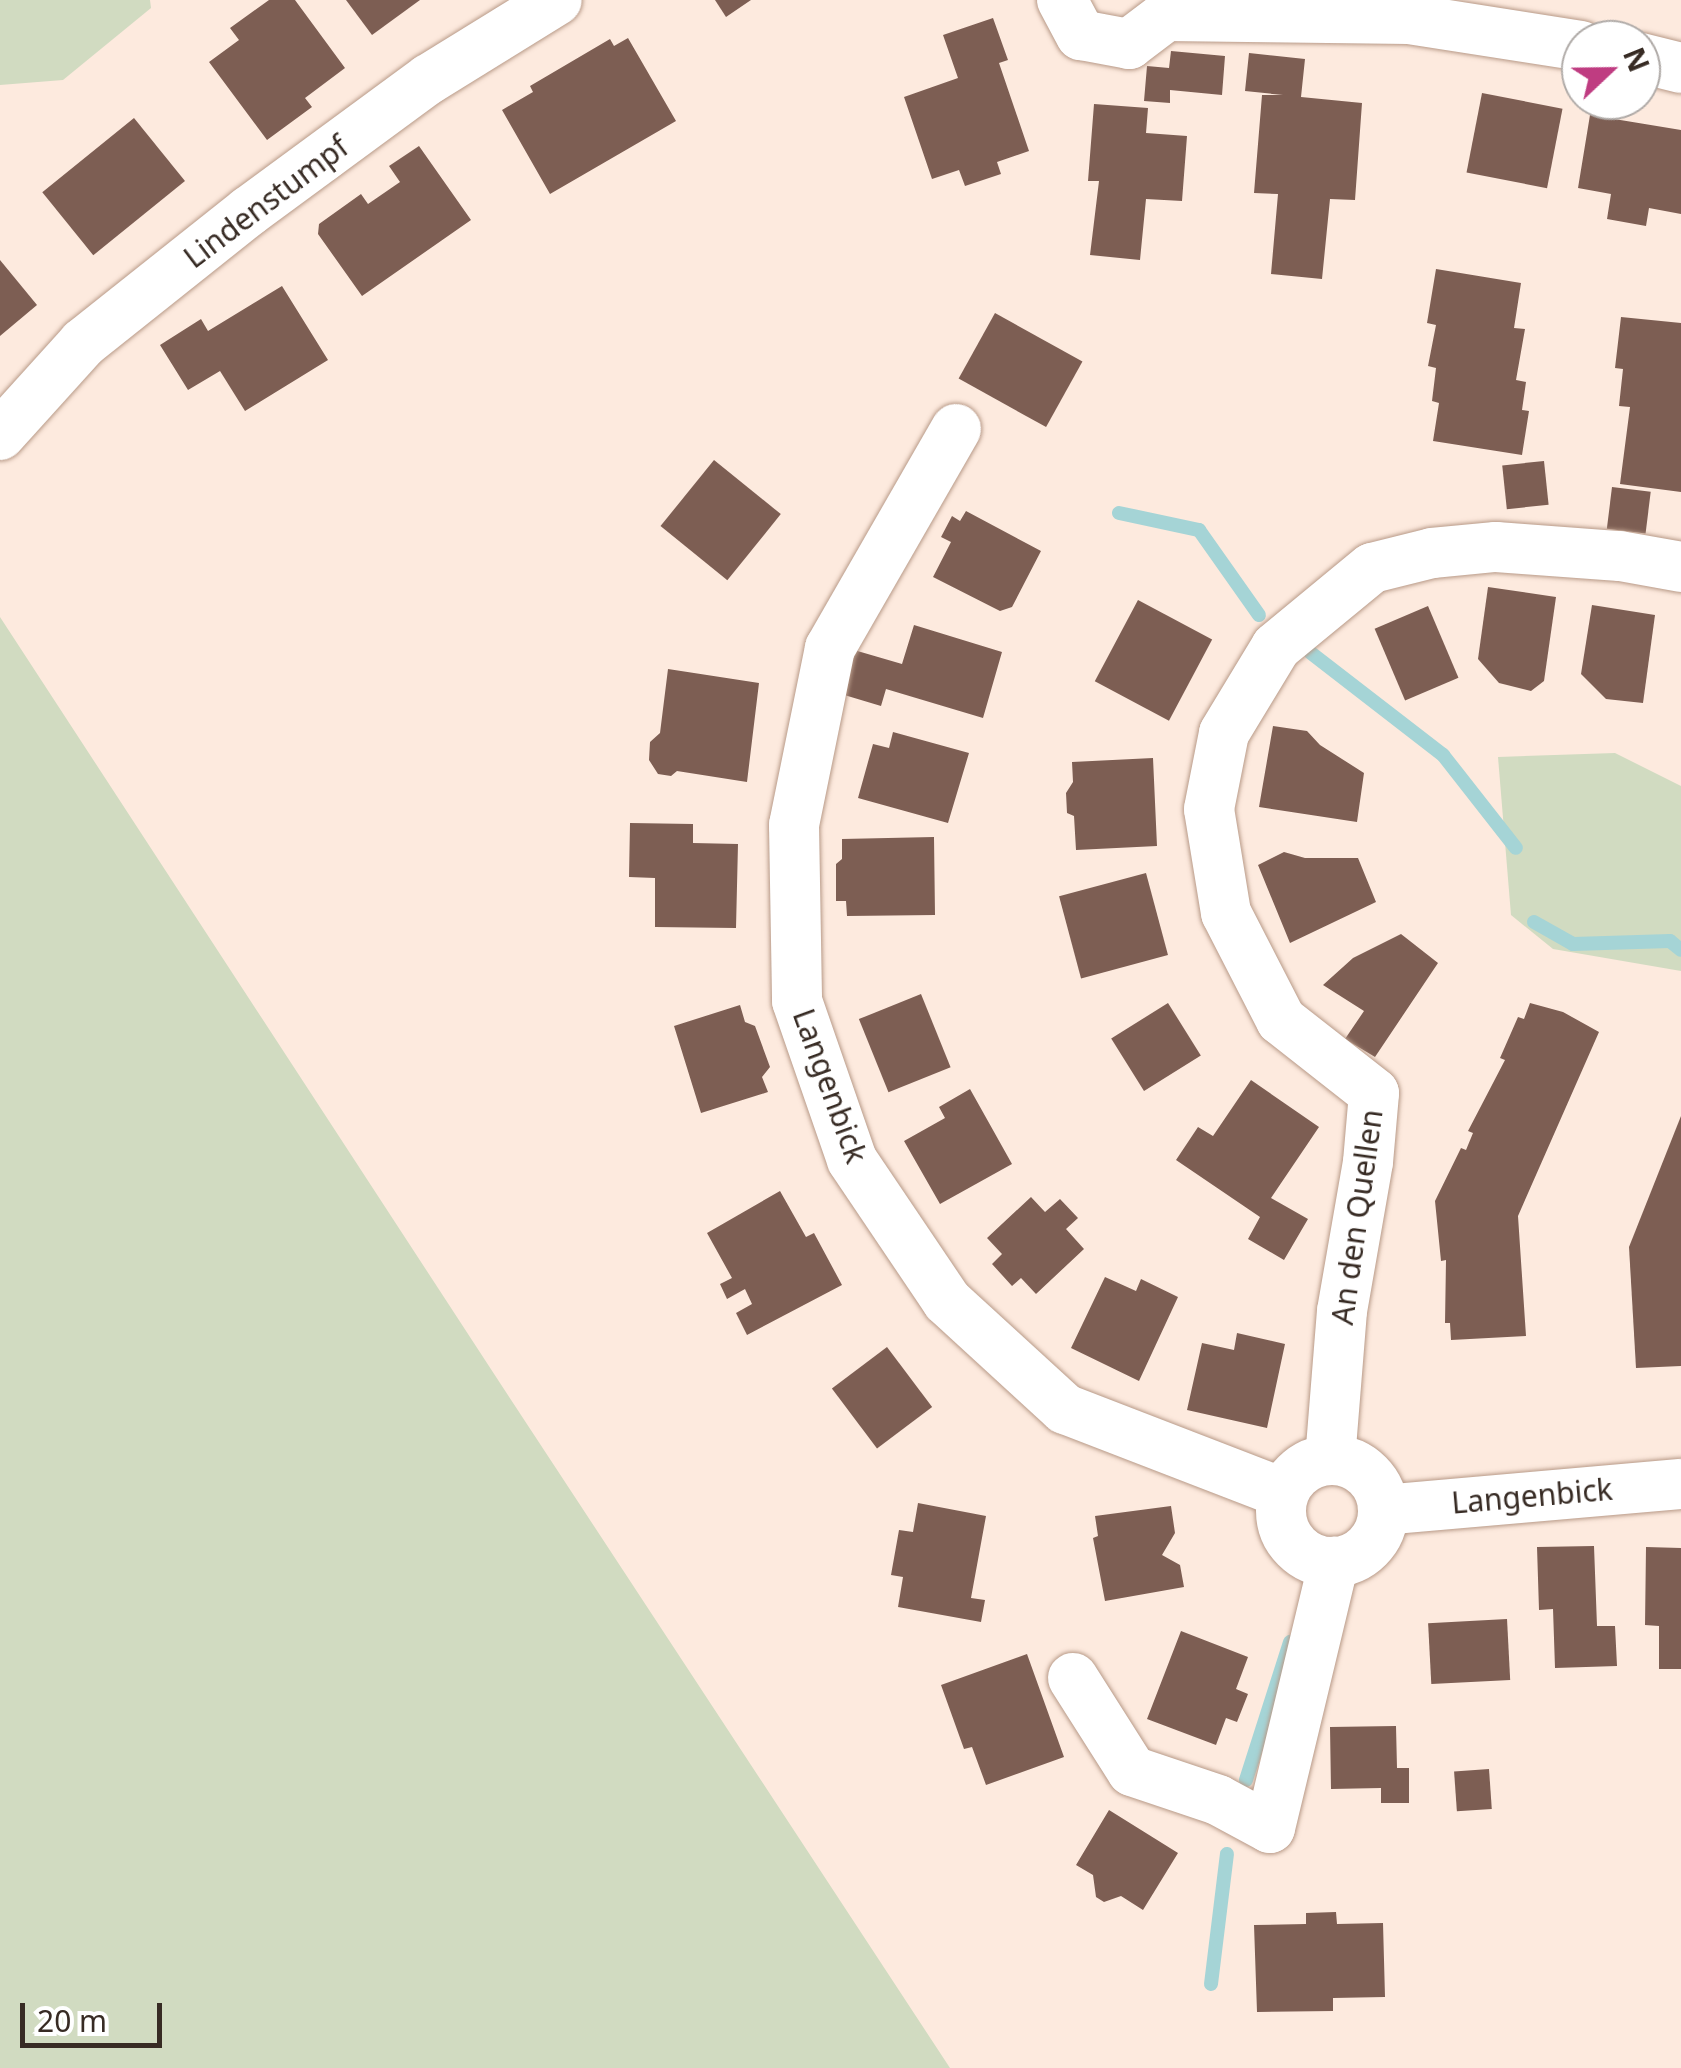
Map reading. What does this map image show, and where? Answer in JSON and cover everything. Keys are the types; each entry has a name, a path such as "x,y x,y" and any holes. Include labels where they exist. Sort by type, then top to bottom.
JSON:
{"street":[{"name":"Lindenstumpf","path":"0,435 84,343 250,211 429,80 557,0"},
{"path":"1062,0 1081,35 1128,44 1164,8 1410,19 1561,43"},
{"name":"Langenbick","path":"956,429 830,648 794,825 796,1002 852,1160 946,1301 1065,1410 1283,1493"},
{"name":"An den Quellen","path":"1330,1460 1342,1310 1368,1162 1374,1093 1280,1020 1226,913 1209,810 1224,733 1276,647 1372,568 1432,553 1496,546 1620,556 1681,567"},
{"path":"1330,1460 1361,1469 1380,1494 1383,1510 1381,1526 1363,1552 1334,1562 1317,1560 1290,1541 1283,1526 1283,1493 1302,1469 1330,1460"},
{"name":"Langenbick","path":"1383,1510 1681,1484"},
{"path":"1072,1678 1132,1772 1218,1800 1270,1828 1334,1562"}],"green space":[{"path":"0,0 150,0 151,8 63,80 0,85"},
{"path":"0,617 500,1383 950,2068 0,2068"},
{"path":"1615,753 1681,786 1681,971 1553,949 1511,915 1498,757"}],"building":[{"path":"269,0 295,0 345,68 305,98 312,107 267,140 209,62 239,40 230,28"},
{"path":"346,0 420,0 372,35"},
{"path":"715,0 751,0 726,17"},
{"path":"993,18 1008,60 999,63 1029,151 997,162 1001,174 965,186 959,170 932,179 904,97 958,78 943,35"},
{"path":"628,38 676,121 550,194 502,110 533,92 530,86 610,39 614,46"},
{"path":"1171,51 1225,56 1222,95 1170,90 1170,103 1144,101 1147,66 1169,68"},
{"path":"1249,53 1305,59 1301,97 1362,103 1355,200 1330,199 1322,279 1271,274 1278,194 1254,193 1262,95 1283,95 1245,91"},
{"path":"1482,93 1561,108 1547,188 1467,173"},
{"path":"1094,104 1148,108 1146,133 1187,136 1182,201 1146,199 1140,260 1090,255 1099,181 1088,181"},
{"path":"134,118 185,181 93,255 42,192"},
{"path":"1589,120 1620,120 1681,130 1681,214 1649,208 1646,226 1607,219 1611,194 1578,188"},
{"path":"419,146 471,220 362,296 318,234 319,224 361,194 368,204 400,182 389,166"},
{"path":"0,260 37,305 0,336"},
{"path":"1436,269 1521,283 1514,328 1525,329 1516,380 1526,382 1522,410 1529,411 1522,455 1433,441 1439,403 1432,401 1436,368 1428,366 1436,325 1427,323"},
{"path":"282,286 328,360 245,411 220,371 188,390 160,345 201,319 208,331"},
{"path":"995,313 1082,361 1046,427 959,379"},
{"path":"1621,317 1681,323 1681,492 1620,484 1630,407 1619,406 1623,369 1615,368"},
{"path":"714,460 781,514 727,580 661,526"},
{"path":"1544,461 1549,505 1507,509 1502,465"},
{"path":"1612,487 1651,492 1646,533 1607,529"},
{"path":"966,511 1041,551 1012,607 1000,611 933,577 951,542 941,537 952,516 960,521"},
{"path":"1488,587 1556,597 1544,681 1531,691 1499,683 1478,659"},
{"path":"1138,600 1212,639 1169,721 1095,681"},
{"path":"1592,605 1655,615 1643,703 1606,699 1581,674"},
{"path":"1428,606 1458,678 1405,700 1375,629"},
{"path":"914,625 1002,652 983,718 886,689 881,706 841,694 854,650 902,664"},
{"path":"668,669 759,683 747,782 677,771 671,776 658,774 649,760 650,742 660,733"},
{"path":"1273,726 1307,731 1320,745 1364,773 1357,822 1259,807"},
{"path":"893,732 969,753 948,823 858,798 873,744 889,748"},
{"path":"1153,758 1157,846 1076,850 1074,816 1067,813 1066,793 1073,782 1072,762"},
{"path":"630,823 693,824 693,843 738,844 736,928 655,927 655,878 629,877"},
{"path":"934,837 935,915 847,916 846,901 836,901 836,864 842,859 842,839"},
{"path":"1284,852 1305,858 1358,858 1376,902 1290,943 1258,865"},
{"path":"1146,873 1168,955 1081,978 1059,896"},
{"path":"1401,934 1438,963 1375,1057 1345,1039 1364,1011 1323,985 1353,958"},
{"path":"921,994 951,1067 888,1092 859,1019"},
{"path":"1168,1003 1201,1056 1144,1091 1111,1039"},
{"path":"1530,1003 1563,1012 1599,1032 1518,1216 1526,1336 1451,1340 1450,1323 1445,1323 1446,1260 1441,1261 1435,1201 1461,1148 1466,1150 1473,1133 1468,1131 1505,1060 1500,1058 1518,1017 1524,1019"},
{"path":"740,1005 745,1022 755,1026 770,1067 762,1077 768,1092 701,1113 674,1026"},
{"path":"1251,1080 1319,1127 1271,1198 1308,1219 1284,1260 1248,1239 1260,1217 1176,1160 1198,1127 1213,1136"},
{"path":"970,1089 1012,1164 940,1204 904,1141 945,1118 939,1107"},
{"path":"1681,1116 1681,1366 1636,1368 1629,1247"},
{"path":"780,1191 806,1237 814,1233 842,1285 747,1335 736,1313 752,1304 745,1289 727,1299 720,1284 732,1278 707,1233"},
{"path":"1031,1197 1045,1212 1060,1199 1078,1218 1066,1229 1084,1249 1036,1294 1021,1278 1012,1286 992,1264 1002,1254 987,1238"},
{"path":"1105,1277 1136,1291 1141,1279 1178,1297 1139,1381 1071,1348"},
{"path":"1237,1333 1285,1344 1267,1428 1187,1410 1202,1343 1234,1350"},
{"path":"887,1347 932,1407 877,1448 832,1389"},
{"path":"918,1503 986,1516 971,1598 985,1600 981,1622 898,1607 903,1577 891,1575 899,1530 913,1532"},
{"path":"1171,1506 1175,1533 1162,1555 1180,1565 1184,1587 1105,1601 1093,1538 1098,1536 1095,1516"},
{"path":"1594,1546 1597,1626 1615,1626 1617,1666 1555,1668 1553,1609 1539,1610 1537,1547"},
{"path":"1646,1547 1681,1548 1681,1669 1659,1669 1659,1626 1645,1625"},
{"path":"1507,1619 1510,1680 1431,1684 1428,1623"},
{"path":"1181,1631 1248,1657 1236,1689 1248,1694 1237,1722 1226,1718 1216,1745 1147,1719"},
{"path":"1027,1654 1064,1757 986,1785 972,1747 964,1749 941,1685"},
{"path":"1396,1726 1397,1768 1409,1768 1409,1803 1381,1803 1381,1788 1331,1789 1330,1727"},
{"path":"1489,1769 1492,1809 1457,1811 1454,1771"},
{"path":"1109,1810 1178,1853 1143,1910 1121,1896 1104,1902 1096,1897 1093,1875 1076,1865"},
{"path":"1336,1912 1337,1924 1383,1923 1385,1997 1333,1998 1333,2011 1257,2012 1254,1925 1306,1924 1306,1913"}],"waterway":[{"path":"1119,513 1199,530 1259,615"},
{"path":"1311,653 1443,755 1516,848"},
{"path":"1534,922 1573,944 1670,941 1681,950"},
{"path":"1246,1780 1290,1642"},
{"path":"1211,1984 1227,1854"}]}
